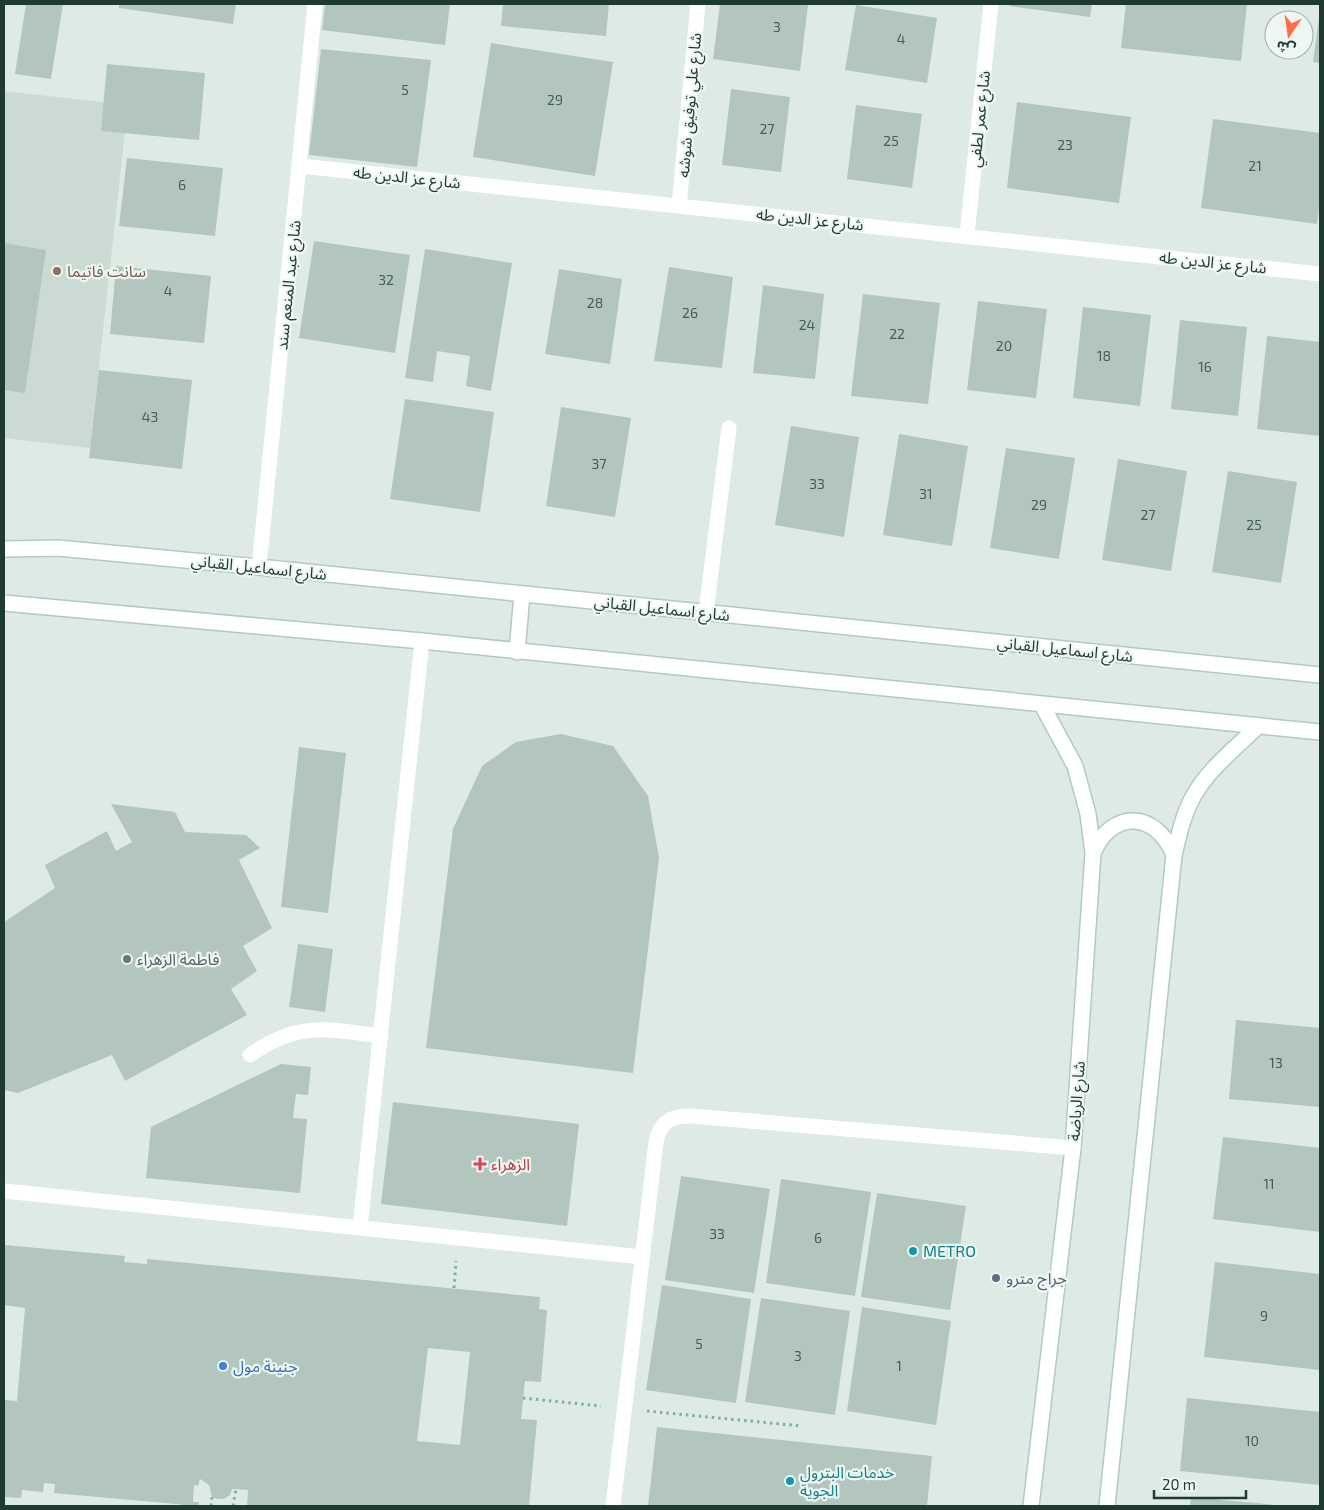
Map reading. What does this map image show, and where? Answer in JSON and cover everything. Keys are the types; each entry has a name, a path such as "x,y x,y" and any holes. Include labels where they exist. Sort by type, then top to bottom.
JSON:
{"street":[{"name":"شارع عبد المنعم سند","path":"259,567 315,4"},
{"name":"شارع علي توفيق شوشه","path":"679,206 698,4"},
{"name":"شارع عمر لطفي","path":"967,235 992,4"},
{"name":"شارع عز الدين طه","path":"300,166 967,235 1320,274"},
{"path":"706,612 729,428"},
{"name":"شارع اسماعيل القباني","path":"4,549 58,548 259,567 1320,675"},
{"path":"517,652 522,594"},
{"path":"4,603 422,641 1320,732"},
{"path":"360,1228 422,641"},
{"name":"شارع الرياضة","path":"1032,1506 1073,1148 1093,853 1088,814 1075,766 1042,704"},
{"path":"1107,1506 1174,855 1181,824 1194,795 1212,771 1258,726"},
{"path":"1093,853 1099,838 1111,828 1126,822 1142,822 1157,828 1168,840 1174,855"},
{"path":"250,1055 275,1039 310,1029 381,1036"},
{"path":"613,1506 659,1129 667,1120 679,1116 1073,1148"},
{"path":"4,1191 642,1257"}],"path":[{"path":"523,1398 801,1426"},
{"path":"233,1506 236,1489"},
{"path":"211,1506 212,1497"}],"shaded area":[{"name":"سانت فاتيما","path":"4,91 128,105 90,448 4,438"}],"building":[{"path":"26,4 63,4 51,79 15,74"},
{"path":"119,4 236,4 233,24 119,8"},
{"path":"325,4 450,4 445,45 322,30"},
{"path":"503,4 609,4 606,36 501,26"},
{"path":"720,4 808,5 800,71 713,59"},
{"path":"1010,4 1092,4 1090,17 1009,6"},
{"path":"1126,4 1247,4 1241,61 1121,48"},
{"path":"856,5 937,18 927,83 845,70"},
{"path":"1319,18 1320,63 1313,62"},
{"path":"491,43 613,62 595,176 473,157"},
{"path":"321,49 431,60 417,167 309,155"},
{"path":"107,64 205,73 199,140 101,131"},
{"path":"731,89 790,97 781,172 722,165"},
{"path":"1017,102 1131,117 1119,203 1007,188"},
{"path":"856,105 922,114 912,188 847,179"},
{"path":"1213,119 1320,133 1320,202 1317,224 1201,208"},
{"path":"127,158 223,168 215,236 119,226"},
{"path":"314,241 410,255 395,353 299,338"},
{"path":"4,243 46,250 25,393 4,390"},
{"path":"425,249 512,263 491,391 466,386 470,356 437,351 433,382 405,378"},
{"path":"116,266 211,276 204,343 110,334"},
{"path":"669,267 733,277 722,368 654,361"},
{"path":"559,269 622,279 610,364 545,354"},
{"path":"763,285 824,294 815,379 753,373"},
{"path":"863,294 940,303 928,404 851,396"},
{"path":"978,301 1047,309 1036,398 967,390"},
{"path":"1083,307 1151,315 1140,406 1073,398"},
{"path":"1180,320 1247,327 1238,416 1171,409"},
{"path":"1267,336 1320,342 1320,436 1257,429"},
{"path":"99,370 192,380 182,469 89,458"},
{"path":"405,399 494,412 480,512 390,499"},
{"path":"561,407 631,418 615,517 546,506"},
{"path":"791,426 859,437 844,537 775,525"},
{"path":"899,434 968,446 952,546 883,535"},
{"path":"1006,448 1075,458 1059,559 990,548"},
{"path":"1118,459 1187,471 1171,571 1102,560"},
{"path":"1228,471 1297,482 1281,583 1212,572"},
{"path":"561,734 613,746 648,796 659,858 633,1073 426,1048 453,829 482,766 516,742"},
{"path":"299,747 346,753 328,913 281,907"},
{"name":"فاطمة الزهراء","path":"111,804 175,812 185,832 246,835 260,848 239,860 272,928 243,946 257,971 231,989 247,1015 125,1081 112,1055 18,1093 4,1090 4,922 55,888 45,865 107,831 116,851 132,842"},
{"path":"298,944 333,949 325,1012 289,1007"},
{"path":"1236,1020 1320,1028 1320,1107 1229,1099"},
{"path":"281,1064 311,1067 308,1095 296,1094 293,1118 307,1119 300,1193 146,1178 151,1127"},
{"name":"الزهراء","path":"393,1102 579,1124 567,1226 381,1204"},
{"path":"1223,1137 1320,1148 1320,1232 1213,1219"},
{"path":"681,1176 770,1189 754,1293 665,1280"},
{"path":"781,1179 871,1192 855,1296 766,1283"},
{"name":"METRO","path":"877,1193 966,1206 950,1310 861,1297"},
{"name":"جنينة مول","path":"4,1245 125,1256 124,1262 147,1264 147,1259 540,1297 539,1309 547,1310 541,1382 525,1381 521,1419 537,1420 529,1506 247,1506 248,1490 232,1489 230,1495 224,1499 218,1499 212,1497 209,1485 200,1479 198,1486 194,1485 193,1502 199,1502 198,1506 54,1493 55,1484 44,1483 43,1492 22,1490 21,1498 4,1497 4,1400 17,1401 25,1308 4,1305","holes":["428,1348 470,1352 460,1445 417,1441"]},
{"path":"1215,1262 1320,1274 1320,1370 1204,1357"},
{"path":"662,1285 751,1299 736,1403 646,1390"},
{"path":"761,1298 850,1311 835,1415 745,1402"},
{"path":"862,1307 951,1321 936,1425 847,1411"},
{"path":"1187,1398 1320,1412 1320,1485 1180,1471"},
{"name":"خدمات البترول الجوية","path":"657,1427 932,1456 927,1506 648,1506"},
{"path":"1191,1497 1276,1505 1276,1506 1190,1506"}],"place":[{"name":"سانت فاتيما","path":"57,271"},
{"name":"فاطمة الزهراء","path":"127,959"},
{"name":"الزهراء","path":"480,1164"},
{"name":"METRO","path":"913,1251"},
{"name":"جراج مترو","path":"996,1278"},
{"name":"جنينة مول","path":"223,1366"},
{"name":"خدمات البترول الجوية","path":"790,1481"}]}
